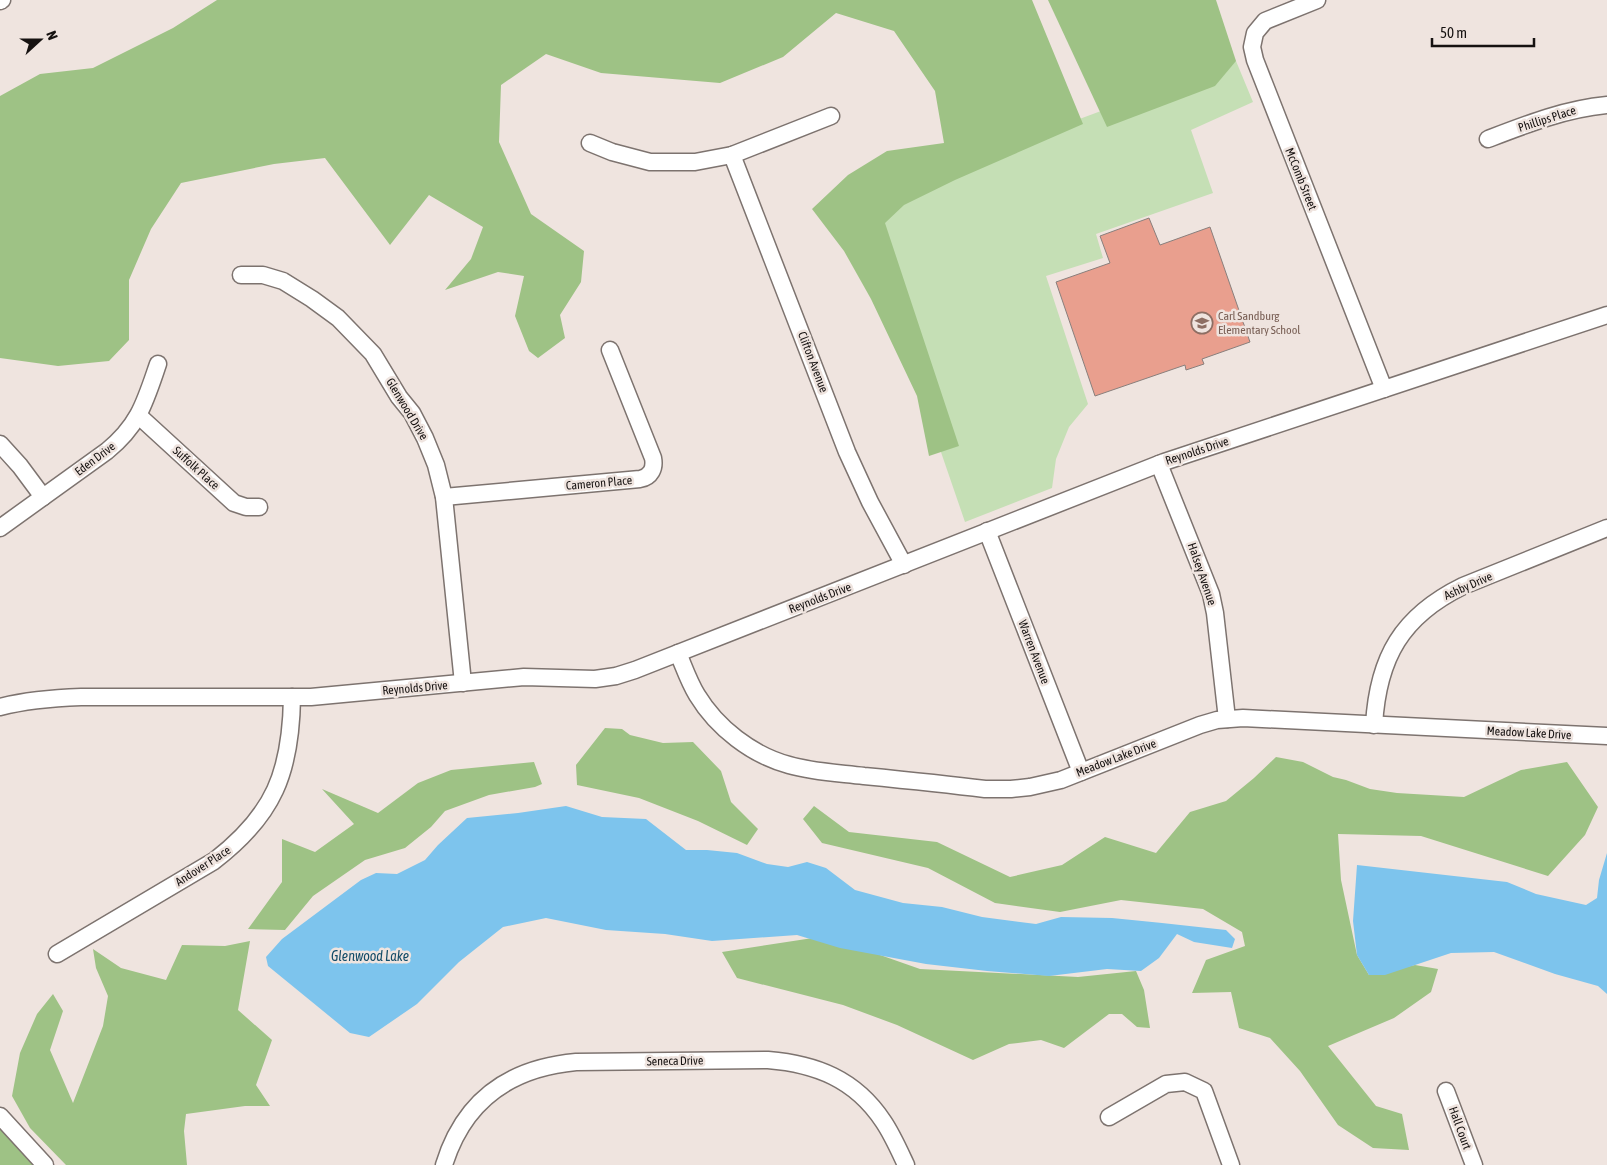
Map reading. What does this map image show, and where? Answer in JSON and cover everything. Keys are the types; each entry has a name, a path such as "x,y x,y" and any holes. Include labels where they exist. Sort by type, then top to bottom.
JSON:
{"street":[{"name":"McComb Street","path":"1317,0 1265,21 1255,33 1252,47 1255,60 1384,389"},
{"name":"Phillips Place","path":"1488,138 1561,112 1607,105"},
{"path":"590,144 650,162 695,162 732,155 831,116"},
{"name":"Clifton Avenue","path":"732,155 847,452 870,502 904,565"},
{"name":"Glenwood Drive","path":"241,275 264,275 283,281 338,318 374,354 412,413 436,465 444,497 462,683"},
{"name":"Reynolds Drive","path":"0,707 18,702 81,696 292,698 524,677 595,679 609,677 635,670 1159,464 1607,315"},
{"name":"Cameron Place","path":"444,497 640,479 648,476 654,464 653,458 610,350"},
{"name":"Eden Drive","path":"0,528 114,446 139,416 158,364"},
{"name":"Suffolk Place","path":"139,416 234,503 246,507 259,508"},
{"path":"0,444 20,466 43,498"},
{"name":"Halsey Avenue","path":"1159,464 1211,594 1215,613 1227,719"},
{"name":"Ashby Drive","path":"1374,725 1378,684 1386,660 1408,625 1424,610 1443,596 1463,586 1607,528"},
{"name":"Warren Avenue","path":"987,531 1081,772"},
{"name":"Meadow Lake Drive","path":"678,653 698,696 712,715 747,746 767,757 788,765 826,772 985,789 1011,790 1036,787 1060,780 1200,725 1227,719 1243,718 1607,736"},
{"name":"Andover Place","path":"57,954 214,861 234,846 251,829 265,809 276,788 284,766 290,743 292,698"},
{"name":"Seneca Drive","path":"444,1165 453,1140 464,1121 478,1104 494,1090 533,1070 554,1064 576,1062 768,1060 794,1062 816,1068 836,1077 853,1089 883,1120 906,1165"},
{"path":"1109,1117 1166,1084 1185,1082 1204,1091 1231,1165"},
{"name":"Hall Court","path":"1446,1091 1474,1165"},
{"path":"0,1116 45,1165"}],"green space":[{"path":"217,0 1032,0 1083,124 955,180 904,205 885,223 959,446 929,456 917,396 871,299 844,251 812,209 848,175 887,151 944,143 935,91 894,31 836,13 783,57 720,83 601,73 546,54 501,85 499,142 531,214 584,251 581,282 560,315 565,338 538,358 529,351 515,316 524,276 498,272 445,290 471,259 483,227 429,195 390,245 325,158 274,164 181,183 151,229 129,280 129,340 109,361 58,366 0,358 0,96 40,74 93,68 173,28"},
{"path":"1048,0 1216,0 1236,61 1215,86 1107,127"},
{"path":"1236,61 1253,102 1191,130 1213,193 1096,234 1103,258 1046,276 1088,404 1069,427 1056,459 1052,488 965,522 855,202"},
{"path":"605,728 622,729 630,735 663,743 693,742 721,771 731,802 758,829 747,845 698,821 639,798 577,785 576,765"},
{"path":"1276,757 1303,762 1333,777 1370,789 1397,793 1464,797 1521,770 1567,762 1598,807 1585,835 1548,876 1421,836 1338,834 1341,880 1357,955 1369,975 1415,965 1438,969 1431,992 1394,1018 1328,1046 1376,1106 1402,1114 1409,1150 1373,1148 1338,1125 1300,1071 1270,1038 1239,1028 1231,992 1192,993 1206,960 1245,946 1242,932 1203,909 1121,900 1060,912 995,903 928,868 822,843 803,819 814,806 849,832 937,842 1010,877 1062,865 1105,837 1156,853 1190,812 1226,801"},
{"path":"534,762 542,784 535,787 489,795 445,811 431,827 405,848 365,860 313,896 285,930 248,929 282,882 282,839 315,852 354,824 322,789 378,813 418,783 451,770"},
{"path":"826,936 920,969 1078,977 1136,971 1144,990 1150,1028 1137,1027 1122,1014 1109,1014 1064,1048 1041,1040 1009,1044 973,1060 897,1025 843,1005 737,978 722,952"},
{"path":"250,941 238,1010 272,1040 256,1085 270,1106 245,1106 186,1114 184,1131 187,1165 66,1165 30,1128 12,1096 20,1053 37,1014 53,994 63,1011 50,1050 73,1103 103,1026 108,996 96,968 93,949 121,968 166,980 182,945 225,946"},
{"path":"0,1129 33,1165 0,1165"}],"water":[{"name":"Glenwood Lake","path":"566,806 602,817 646,819 686,850 737,853 767,864 788,867 807,862 826,868 855,890 903,903 942,907 982,917 1036,924 1061,917 1112,918 1162,923 1226,930 1235,939 1232,948 1194,942 1177,934 1159,958 1141,971 1107,969 1049,976 926,964 840,948 797,935 712,941 665,934 606,930 546,918 503,927 459,962 417,1004 369,1037 350,1033 268,966 266,957 282,939 361,880 376,873 397,874 425,860 467,818"},
{"path":"1607,853 1607,994 1598,986 1555,974 1494,952 1451,953 1385,975 1369,975 1357,955 1353,921 1357,865 1507,882 1536,894 1586,905 1597,898 1599,880"}],"building":[{"path":"1149,218 1160,245 1210,227 1250,342 1202,359 1204,364 1186,370 1185,365 1095,396 1056,282 1110,263 1100,236"}],"place":[{"name":"Carl Sandburg Elementary School","path":"1202,323"}]}
